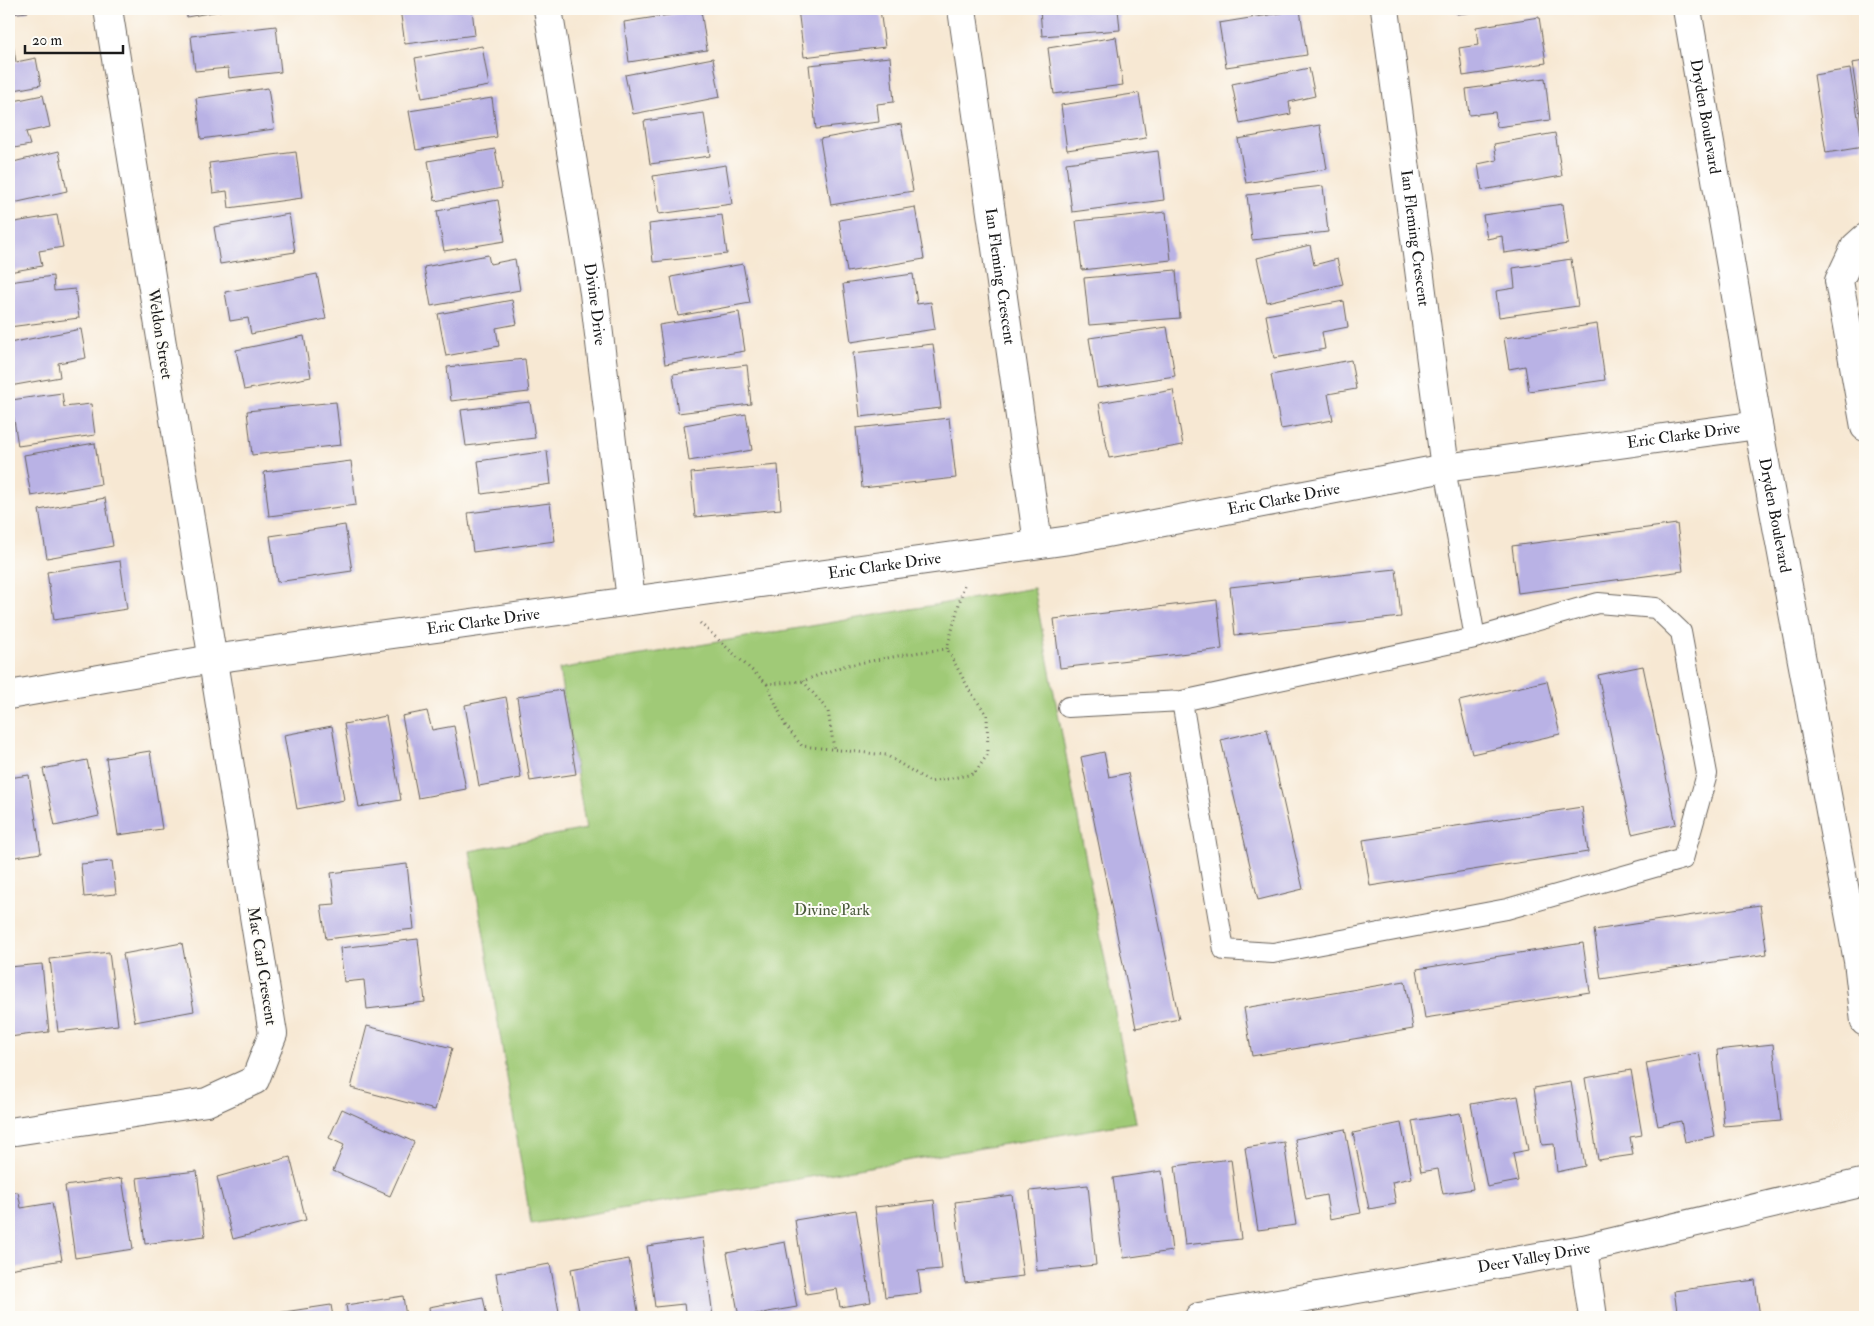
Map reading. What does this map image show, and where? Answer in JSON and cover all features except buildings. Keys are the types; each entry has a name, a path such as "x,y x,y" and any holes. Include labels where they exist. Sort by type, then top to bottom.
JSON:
{"street":[{"name":"Weldon Street","path":"108,9 212,659"},
{"name":"Divine Drive","path":"548,9 594,293 631,600"},
{"name":"Ian Fleming Crescent","path":"962,9 1038,543"},
{"name":"Ian Fleming Crescent","path":"1385,9 1445,468"},
{"name":"Dryden Boulevard","path":"1687,9 1758,425 1856,952 1865,1022"},
{"path":"1865,238 1855,247 1840,281 1865,427"},
{"name":"Eric Clarke Drive","path":"9,695 212,659 1070,540 1445,468 1758,425"},
{"name":"Mac Carl Crescent","path":"9,1132 207,1102 255,1080 273,1034 212,659"},
{"name":"Deer Valley Drive","path":"1199,1317 1583,1249 1865,1182"},
{"path":"1583,1249 1593,1317"}],"lane":[{"path":"1445,468 1475,638"},
{"path":"1068,707 1182,701 1475,638 1598,603 1656,608 1682,632 1707,774 1683,859 1507,908 1273,953 1224,950 1182,701"}],"path":[{"path":"669,595 767,684 785,725 802,746 886,755 930,782 974,774 988,754 987,715 970,691 948,649 973,553"},
{"path":"767,684 803,681 844,666 920,652 948,649"},
{"path":"803,681 828,711 834,749"}],"green space":[{"name":"Divine Park","path":"1034,588 1136,1122 531,1224 470,851 586,829 559,669"}]}
